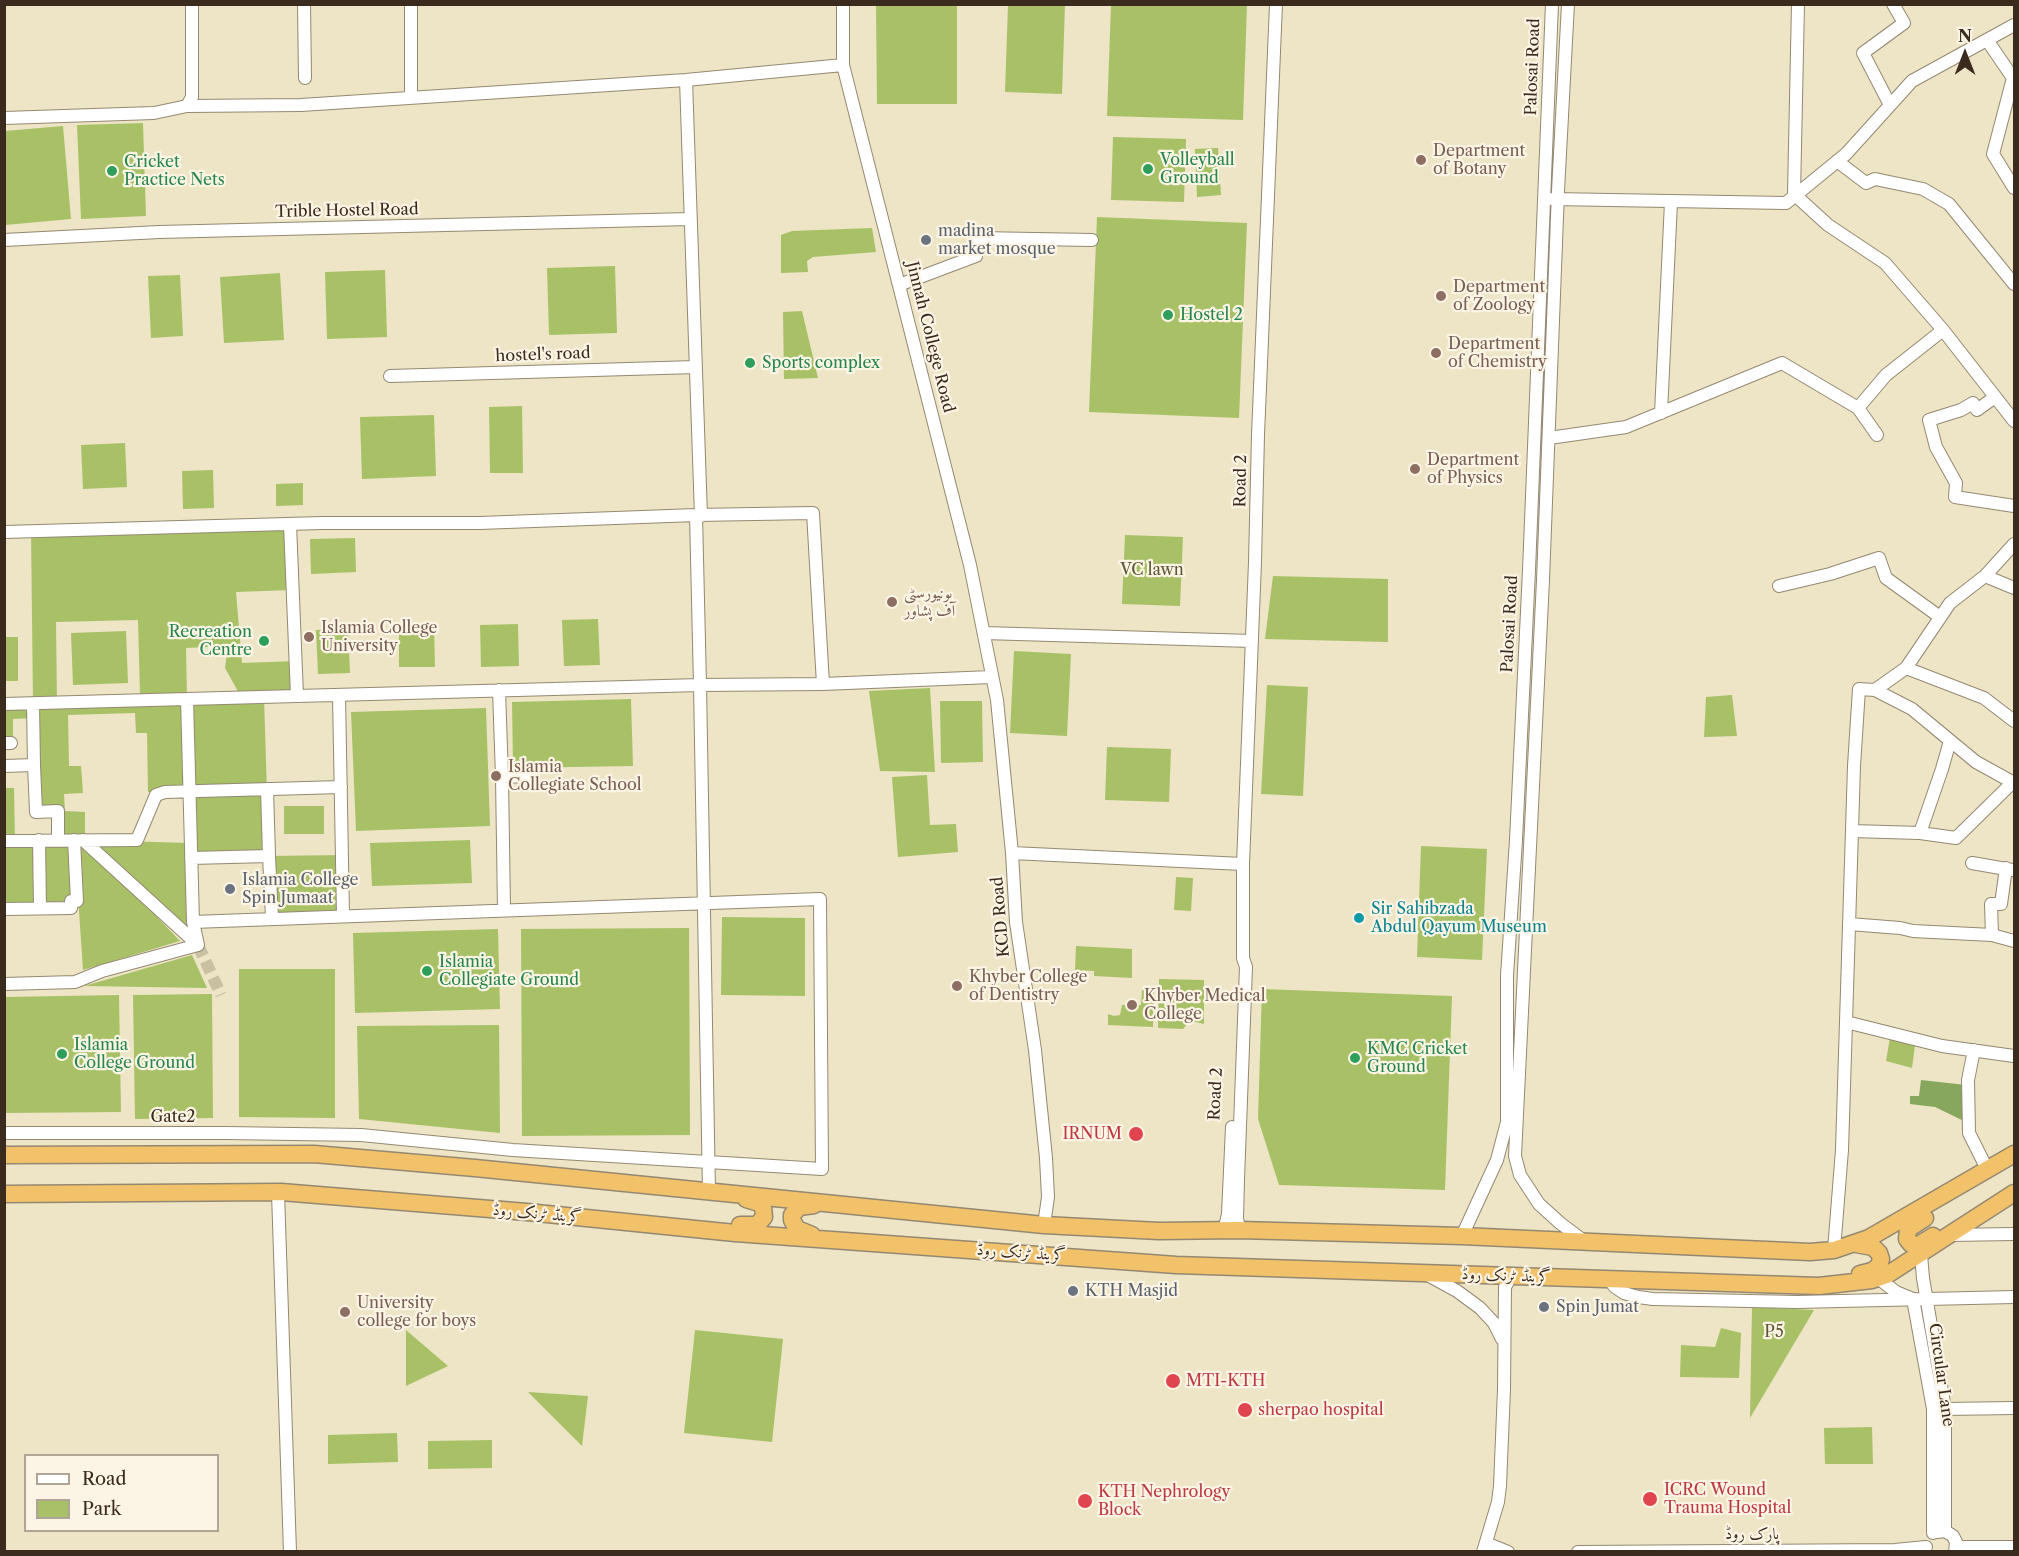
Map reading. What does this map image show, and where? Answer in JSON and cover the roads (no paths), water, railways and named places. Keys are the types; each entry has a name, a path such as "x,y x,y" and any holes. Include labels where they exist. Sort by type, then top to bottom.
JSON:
{"highway":[{"name":"گرینڈ ٹرنک روڈ","path":"4,1155 314,1154 837,1203 1044,1225 1159,1231 1584,1240 1810,1252 1834,1250 1856,1244 2014,1154"},
{"path":"1920,1261 1907,1239 1908,1229 1968,1190 1984,1173"},
{"path":"1920,1261 1928,1239 2014,1184"},
{"name":"گرینڈ ٹرنک روڈ","path":"4,1194 127,1192 343,1196 527,1212 662,1227 1176,1265 1819,1286 1886,1281 1920,1261 1948,1236 2014,1193"},
{"path":"662,1227 679,1223 757,1225 762,1221 765,1212 759,1203 711,1192"},
{"path":"837,1203 799,1207 793,1212 792,1220 797,1229 806,1233 829,1239 858,1242"},
{"path":"1856,1244 1873,1248 1879,1253 1886,1281"}],"street":[{"path":"187,106 192,98 192,4"},
{"path":"304,4 305,78"},
{"path":"411,4 411,98"},
{"name":"Jinnah College Road","path":"843,4 843,65 967,554 992,677"},
{"name":"Road 2","path":"1231,1231 1228,1215 1239,967 1243,958 1243,864 1276,4"},
{"name":"Palosai Road","path":"1462,1236 1497,1160 1513,1091 1507,976 1516,840 1552,4"},
{"path":"1568,4 1549,438 1513,1091 1515,1156 1520,1175 1539,1204 1584,1240"},
{"path":"1798,4 1794,194 1828,225 1885,263 1943,330 2014,421"},
{"path":"1890,105 1863,53 1904,23 1893,4"},
{"path":"1544,198 1786,203 1794,194 1846,154 1912,81 2014,25"},
{"path":"1987,40 2013,78 1993,154 2014,188"},
{"path":"4,118 154,113 187,106 301,105 686,80 843,65"},
{"path":"686,80 696,367 711,1192"},
{"path":"1837,161 1866,183 1875,179 1923,189 1949,204 2014,284"},
{"path":"1660,413 1671,202"},
{"name":"Trible Hostel Road","path":"4,240 159,232 690,219"},
{"path":"899,285 976,255 977,238 1092,240"},
{"path":"1858,408 1886,375 1943,330"},
{"path":"1549,438 1626,427 1782,363 1858,408 1877,435"},
{"name":"hostel's road","path":"390,376 696,367"},
{"path":"1536,383 1551,385"},
{"path":"1995,397 1977,410 1972,403 1961,410 1929,420 1936,447 1956,483 1955,496 2014,506"},
{"path":"4,532 290,524 480,523 813,513 823,684"},
{"path":"290,524 297,696"},
{"path":"1875,690 1905,668 1950,603 1985,576 2014,544"},
{"path":"1779,586 1830,574 1879,558 1886,578 1940,617"},
{"path":"1985,576 2014,588"},
{"path":"984,633 1252,641"},
{"path":"1905,668 1983,698 2014,721"},
{"path":"4,704 700,685 823,684 992,677"},
{"name":"KCD Road","path":"992,677 997,700 1012,853 1016,922 1035,1050 1046,1158 1048,1197 1044,1225"},
{"path":"1834,1250 1842,1150 1852,831 1859,689 1875,690 1912,709 1976,762 2014,782 1956,838 1920,833 1852,831"},
{"path":"500,690 504,910"},
{"path":"339,695 343,915"},
{"path":"187,699 192,922 198,945"},
{"path":"33,704 36,812 58,811 58,840"},
{"path":"1920,833 1950,741"},
{"path":"4,766 34,765"},
{"path":"502,777 529,776"},
{"path":"4,841 137,840 156,795 165,792 341,787"},
{"path":"267,789 272,918"},
{"path":"39,840 40,909"},
{"path":"4,909 71,908 71,901 77,901 79,840"},
{"path":"79,840 198,945"},
{"path":"1012,853 1243,864"},
{"path":"191,858 269,856"},
{"path":"1972,863 2010,869 2001,904 1991,904 1992,935"},
{"name":"Gate2","path":"4,1133 342,1135 513,1150 822,1169 820,899 704,904"},
{"path":"192,922 704,904"},
{"path":"1849,924 1913,931 1992,935 2014,941"},
{"path":"4,984 75,982 102,971 198,945"},
{"path":"1846,1022 1942,1046 2014,1056"},
{"path":"1974,1050 1968,1080 1969,1133 1984,1173"},
{"path":"278,1193 290,1551"},
{"path":"1948,1236 2014,1234"},
{"path":"1920,1261 1945,1409 1939,1532"},
{"path":"1426,1274 1457,1291 1480,1308 1494,1323 1504,1343"},
{"path":"1508,1551 1485,1547 1498,1502 1500,1486 1504,1287 1514,1276"},
{"path":"1608,1278 1624,1293 1653,1299 1867,1302 1927,1298 2014,1297"},
{"path":"1886,1281 1913,1299"},
{"name":"Circular Lane","path":"1913,1299 1933,1409 1939,1532"},
{"path":"1945,1409 2014,1408"},
{"path":"1939,1532 1954,1538 1956,1549 2014,1547"},
{"path":"1927,1549 1928,1540 1939,1532"},
{"name":"پارک روڈ","path":"1578,1551 1927,1549"}],"tunnel":[{"path":"198,945 221,995"}],"place":[{"name":"Department of Botany","path":"1421,160"},
{"name":"Volleyball Ground","path":"1148,169"},
{"name":"Cricket Practice Nets","path":"112,171"},
{"name":"madina market mosque","path":"926,240"},
{"name":"Department of Zoology","path":"1441,296"},
{"name":"Hostel 2","path":"1168,315"},
{"name":"Department of Chemistry","path":"1436,353"},
{"name":"Sports complex","path":"750,363"},
{"name":"Department of Physics","path":"1415,469"},
{"name":"یونیورسٹی آف پشاور","path":"892,602"},
{"name":"Islamia College University","path":"309,637"},
{"name":"Recreation Centre","path":"264,641"},
{"name":"Islamia Collegiate School","path":"496,776"},
{"name":"Islamia College Spin Jumaat","path":"230,889"},
{"name":"Sir Sahibzada Abdul Qayum Museum","path":"1359,918"},
{"name":"Islamia Collegiate Ground","path":"427,971"},
{"name":"Khyber College of Dentistry","path":"957,986"},
{"name":"Khyber Medical College","path":"1132,1005"},
{"name":"Islamia College Ground","path":"62,1054"},
{"name":"KMC Cricket Ground","path":"1355,1058"},
{"name":"IRNUM","path":"1136,1134"},
{"name":"KTH Masjid","path":"1073,1291"},
{"name":"Spin Jumat","path":"1544,1307"},
{"name":"University college for boys","path":"345,1312"},
{"name":"MTI-KTH","path":"1173,1381"},
{"name":"sherpao hospital","path":"1245,1410"},
{"name":"ICRC Wound Trauma Hospital","path":"1650,1499"},
{"name":"KTH Nephrology Block","path":"1085,1501"}],"park label":[{"name":"VC lawn","path":"1152,570"},
{"name":"P5","path":"1774,1332"}]}
